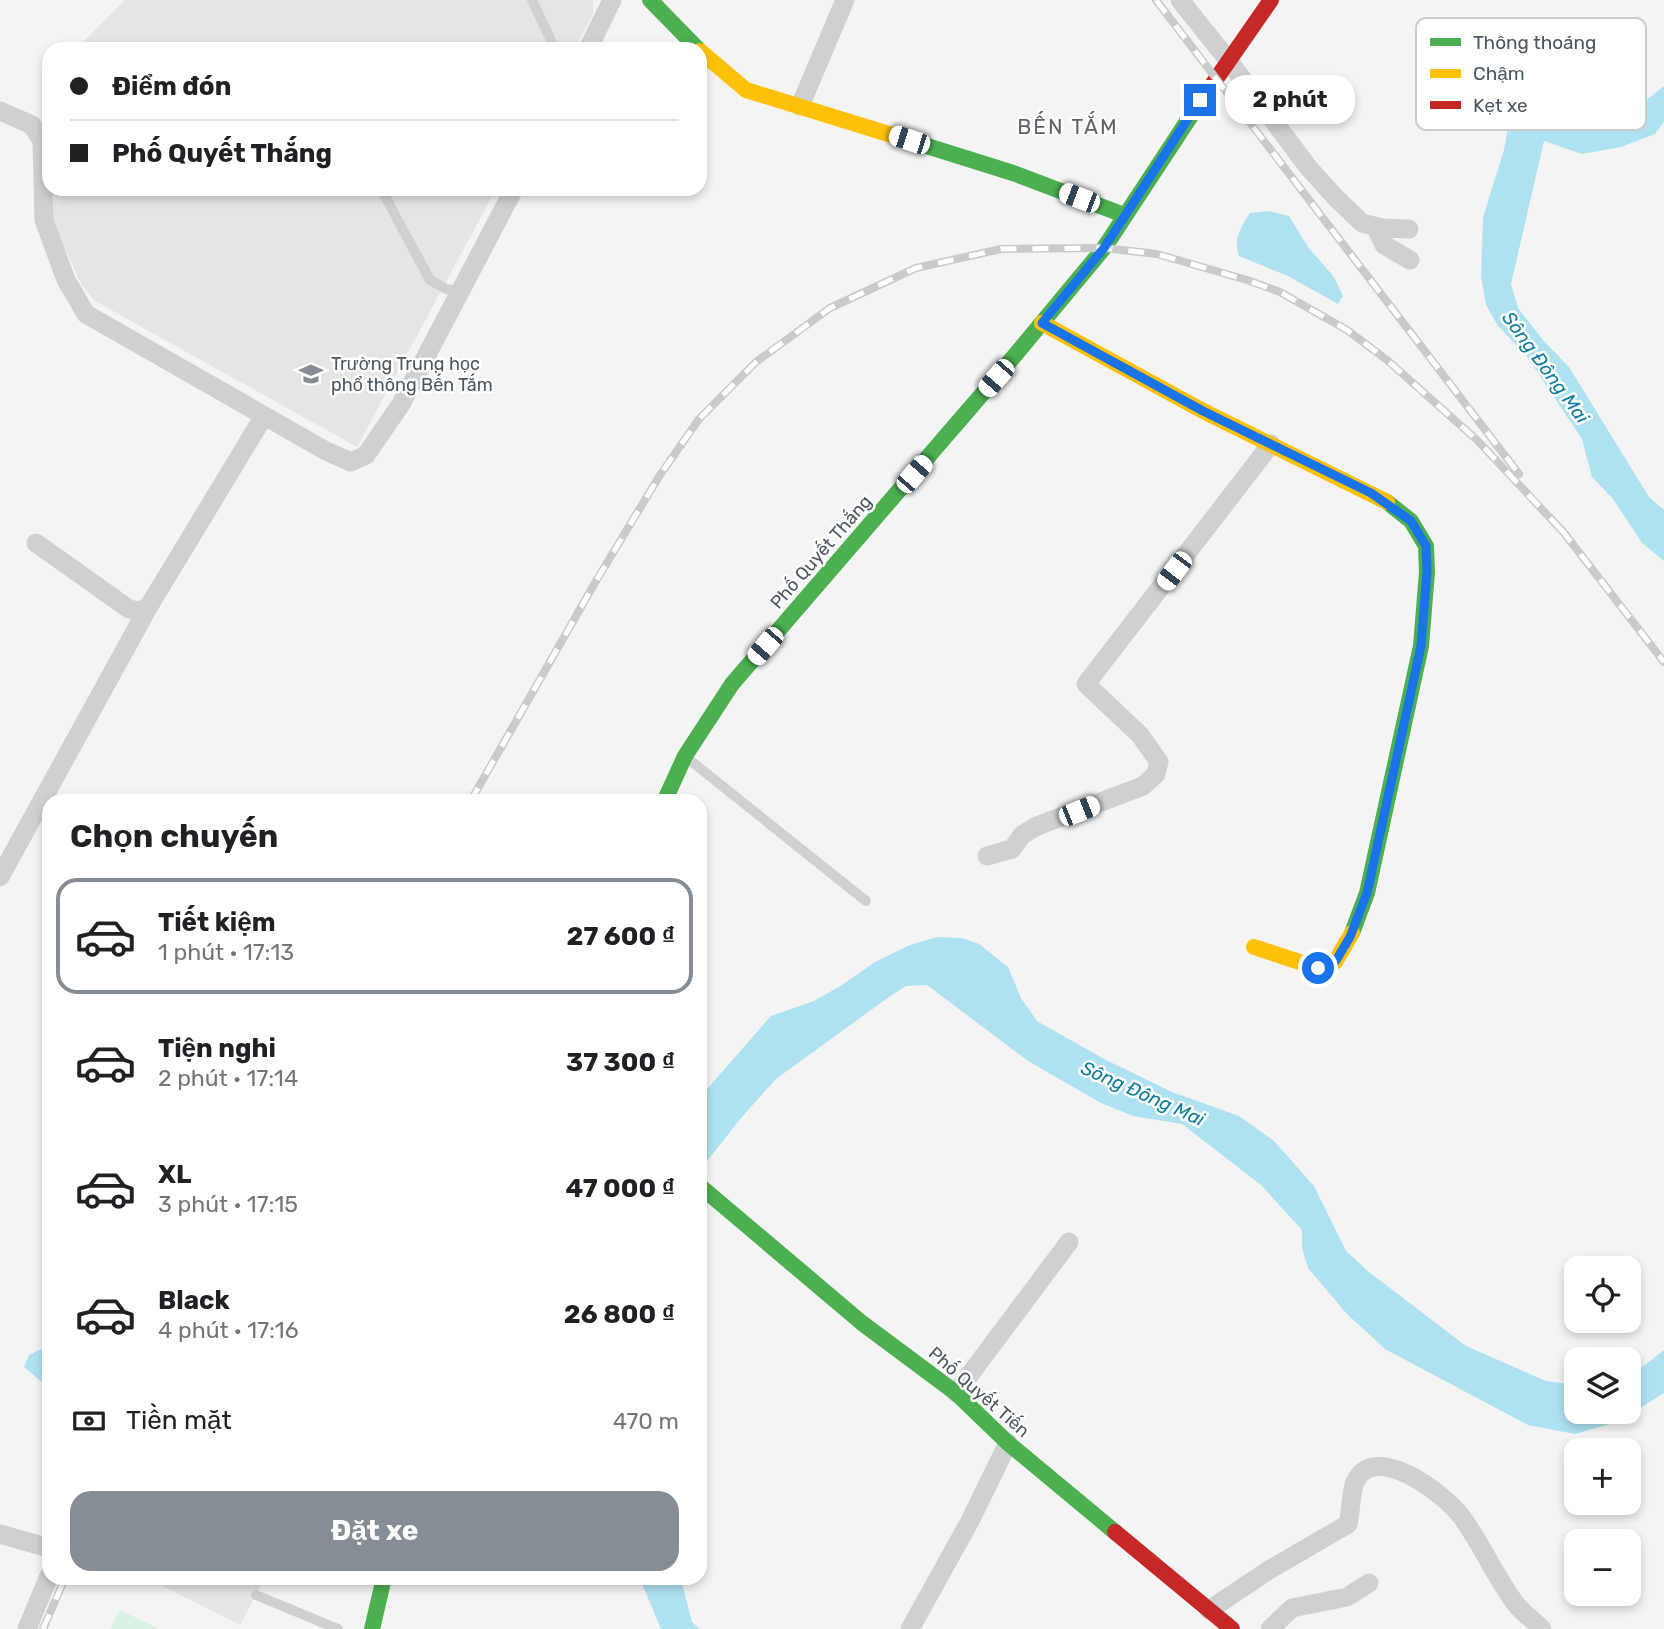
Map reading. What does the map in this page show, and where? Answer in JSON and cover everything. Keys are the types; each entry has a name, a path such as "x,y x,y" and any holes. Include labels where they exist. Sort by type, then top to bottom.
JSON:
{"street":[{"path":"591,42 612,0"},
{"path":"650,0 691,42"},
{"path":"800,106 845,0"},
{"path":"1180,0 1308,167 1362,223 1409,229"},
{"name":"Phố Quyết Thắng","path":"668,794 685,756 732,684 1104,248 1270,0"},
{"path":"707,57 746,90 1013,173 1124,215"},
{"path":"0,111 32,125 42,141"},
{"path":"43,196 44,220 66,280 86,314 326,451 351,462 366,455 401,404 510,196"},
{"path":"1375,226 1384,245 1410,260"},
{"path":"1042,323 1132,374 1371,493 1411,521 1426,546 1427,572 1421,646 1367,893 1350,937 1335,962 1318,968 1254,947"},
{"path":"46,794 149,606 264,416"},
{"path":"987,856 1012,849 1023,835 1037,826 1143,786 1156,774 1159,762 1140,734 1086,684 1271,444"},
{"path":"36,543 130,609 140,611 149,606"},
{"path":"0,877 42,801"},
{"name":"Phố Quyết Tiến","path":"707,1192 862,1323 956,1393 1008,1443 1232,1629"},
{"path":"956,1393 1069,1241"},
{"path":"910,1629 970,1521 1008,1443"},
{"path":"1209,1609 1348,1524 1355,1482 1364,1470 1382,1464 1399,1469 1460,1515 1517,1605 1542,1629"},
{"path":"0,1534 42,1546"},
{"path":"1270,1629 1292,1608 1347,1597 1369,1583"},
{"path":"27,1629 45,1585"},
{"path":"372,1629 382,1585"}],"lane":[{"path":"532,0 552,42"},
{"path":"386,196 430,280 446,289 460,291"},
{"path":"685,756 866,901"},
{"path":"256,1595 338,1629"}],"shaded area":[{"path":"125,0 593,0 593,14 578,42 83,42"},
{"name":"Trường Trung học phổ thông Bến Tắm","path":"53,196 492,196 357,447 95,301 81,284 51,218"},
{"path":"161,1585 261,1585 240,1625"}],"green space":[{"path":"120,1610 159,1629 110,1629"}],"water":[{"name":"Sông Đông Mai","path":"1664,86 1664,122 1655,134 1621,147 1582,154 1544,141 1511,284 1518,308 1569,367 1649,497 1664,510 1664,561 1642,543 1613,499 1592,477 1582,439 1526,355 1498,326 1486,305 1481,276 1483,217 1507,130 1646,130 1646,100"},
{"path":"1269,211 1289,216 1308,247 1334,277 1343,296 1338,304 1288,276 1239,256 1237,239 1250,213"},
{"name":"Sông Đông Mai","path":"937,937 962,938 979,944 1008,967 1021,998 1037,1021 1104,1059 1172,1092 1239,1116 1274,1141 1314,1186 1346,1251 1369,1272 1466,1346 1546,1381 1564,1383 1564,1424 1610,1424 1575,1434 1528,1425 1385,1349 1347,1314 1308,1268 1302,1248 1302,1230 1261,1185 1182,1124 1133,1116 1101,1103 1028,1061 927,985 906,986 776,1079 707,1161 707,1089 771,1016 814,1001 875,962 910,945"},
{"path":"42,1348 42,1382 24,1367 29,1355"},
{"path":"1664,1350 1664,1393 1641,1408 1641,1367"},
{"path":"643,1585 683,1585 692,1622 700,1629 661,1629"}],"railway":[{"path":"1156,0 1519,474"},
{"path":"475,794 596,581 660,475 699,419 756,362 830,308 916,268 1001,249 1104,248 1157,254 1280,292 1347,330 1387,360 1477,440 1567,536"},
{"path":"1561,529 1664,662"},
{"path":"43,1629 62,1585"}],"traffic: fast":[{"path":"650,0 691,42"},
{"path":"668,794 685,756 732,684 996,378 1104,248 1196,108"},
{"path":"895,136 1013,173 1124,215"},
{"path":"1352,933 1367,893 1421,646 1427,572 1426,546 1411,521 1387,502"},
{"path":"707,1192 862,1323 956,1393 1008,1443 1115,1532"},
{"path":"372,1629 382,1585"}],"traffic: slow":[{"path":"707,57 746,90 895,136"},
{"path":"1042,323 1203,411 1387,502"},
{"path":"1254,947 1318,968 1335,962 1352,933"}],"traffic: jam":[{"path":"1196,108 1271,0"},
{"path":"1115,1532 1232,1629"}],"place":[{"name":"Trường Trung học phổ thông Bến Tắm","path":"311,374"}],"district":[{"name":"BẾN TẮM","path":"1068,127"}],"route":[{"path":"1200,100 1104,248 1042,323 1203,411 1391,504 1411,521 1426,546 1427,572 1421,646 1367,893 1350,937 1335,962 1318,968"}]}
